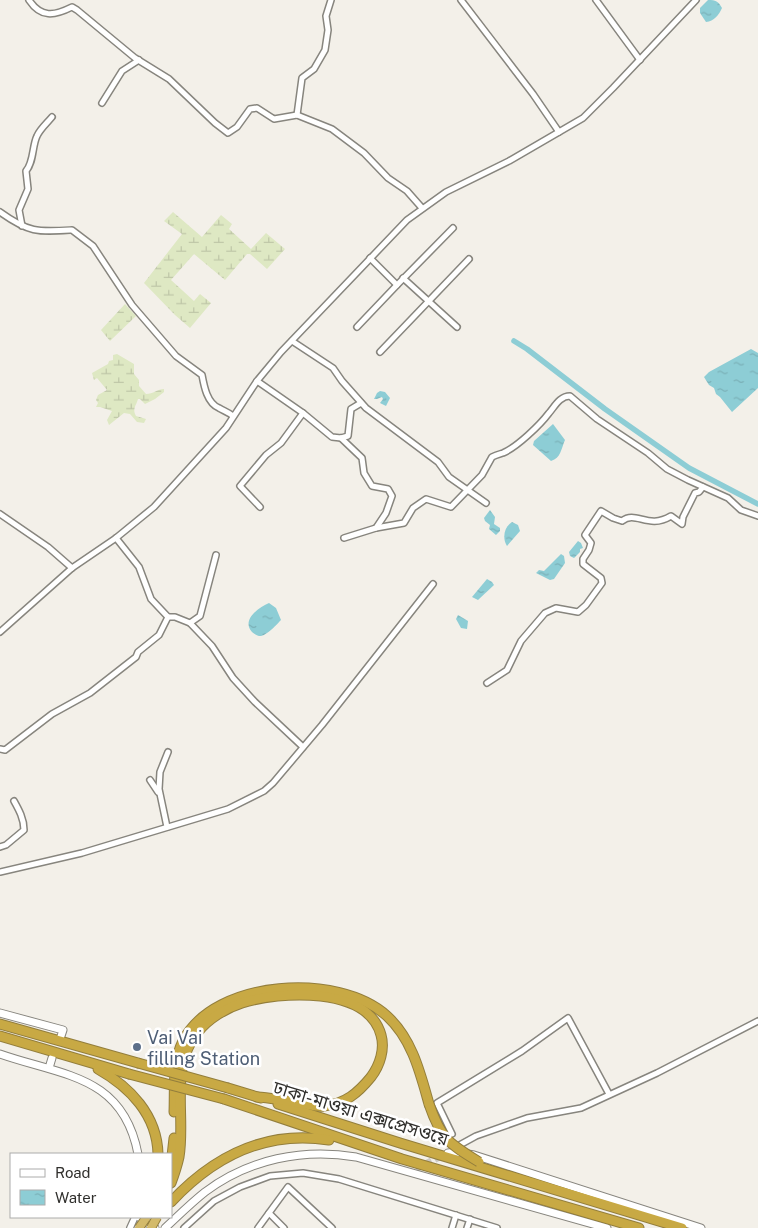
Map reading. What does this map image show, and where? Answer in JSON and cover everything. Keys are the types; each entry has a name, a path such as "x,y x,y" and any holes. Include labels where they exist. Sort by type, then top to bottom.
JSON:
{"highway":[{"path":"172,1157 174,1142 175,1065 183,1041 205,1016 228,1002 274,989 298,987 349,996 370,1004 387,1016 412,1049 439,1130 449,1143 495,1171"},
{"path":"172,1180 179,1156 181,1082 185,1059 194,1038 208,1021 228,1009 241,1004 279,996 299,995 335,999 351,1003 367,1012 378,1026 383,1048 380,1059 373,1074 363,1088 351,1098 339,1104 322,1106 256,1097"},
{"name":"ঢাকা-মাওয়া এক্সপ্রেসওয়ে","path":"0,1024 228,1088 320,1118 682,1228"},
{"name":"ঢাকা-মাওয়া এক্সপ্রেসওয়ে","path":"0,1036 129,1074 224,1099 352,1143 639,1228"},
{"path":"83,1061 128,1089 141,1104 151,1122 158,1146 158,1153"},
{"path":"172,1201 188,1184 210,1166 247,1147 282,1139 303,1137 352,1143"}],"main road":[{"path":"0,1013 62,1030 61,1036"},
{"path":"0,1054 25,1063 74,1075 102,1091 122,1112 136,1143 138,1153"},
{"path":"49,1068 52,1058"},
{"path":"448,1153 456,1152 474,1155 702,1228"},
{"path":"165,1228 205,1192 224,1179 244,1169 275,1159 297,1155 336,1154 412,1170 444,1182 607,1228"},
{"path":"145,1218 155,1228"}],"street":[{"path":"29,0 32,5 44,14 60,13 72,7 77,10 139,60 169,79 228,133 237,128 250,109 257,108 274,119 297,115 332,129 364,153 388,178 407,191 422,208"},
{"path":"297,115 302,78 314,69 325,50 328,30 326,16 331,0"},
{"path":"461,0 533,94 559,132"},
{"path":"596,0 640,60"},
{"path":"0,632 72,568 116,538 154,507 226,428 281,352 407,220 446,192 509,161 583,118 696,0"},
{"path":"102,103 122,71 139,60"},
{"path":"22,226 19,210 28,189 26,171 29,168 36,137 52,117"},
{"path":"0,212 16,224 38,232 72,230 93,246 132,306 176,356 202,375 206,392 217,408 227,411 233,416"},
{"path":"357,328 452,228"},
{"path":"370,258 397,285"},
{"path":"380,352 469,259"},
{"path":"403,278 457,327"},
{"path":"292,341 333,368 366,408 438,462 449,477 486,503"},
{"path":"258,382 303,413 332,437 341,438 348,436 351,409 361,403"},
{"path":"344,538 376,528 404,523 413,508 426,499 451,507 482,475 492,457 504,453 519,442 566,396 570,396 597,419 648,453 666,469 728,498 741,510 758,516"},
{"path":"260,507 240,486 266,455 281,443 303,413"},
{"path":"341,438 362,458 364,473 372,486 388,489 392,496 386,513 376,528"},
{"path":"487,683 506,670 521,640 545,613 556,608 578,612 598,591 602,583 601,578 583,564 583,559 589,550 591,542 585,535 601,510 613,518 622,521 627,517 633,517 654,523 671,516 682,524 683,517 695,493 699,492 703,487"},
{"path":"0,514 48,547 72,568"},
{"path":"116,538 139,567 151,599 168,617 175,617 190,623 212,646 233,678 249,696 303,748"},
{"path":"190,623 200,616 216,555"},
{"path":"0,872 82,853 228,809 264,791 303,748 434,584"},
{"path":"0,749 5,750 52,714 90,692 136,657 138,652 159,635 168,617"},
{"path":"167,827 160,794 160,772 168,752"},
{"path":"150,780 160,794"},
{"path":"0,847 13,840 24,830 20,812 14,801"},
{"path":"452,1134 437,1103 486,1074 568,1018 610,1094"},
{"path":"448,1153 463,1142 476,1136 527,1118 581,1108 657,1074 758,1021"},
{"path":"184,1228 214,1201 240,1187 270,1176 303,1173 339,1178 497,1228"},
{"path":"258,1228 288,1187 332,1228"},
{"path":"269,1214 284,1228"},
{"path":"452,1228 456,1215"},
{"path":"467,1228 470,1219"}],"green space":[{"path":"173,212 202,237 221,215 232,224 229,229 251,249 266,233 285,249 267,269 250,254 247,254 225,280 194,254 171,280 194,301 200,294 211,303 190,328 144,283 182,234 164,221"},
{"path":"125,304 136,316 110,341 101,330"},
{"path":"117,354 134,364 134,374 139,380 139,386 146,394 164,389 164,392 145,404 138,399 134,411 136,416 146,419 144,423 137,422 130,414 124,413 109,425 107,420 112,411 96,407 98,395 107,390 97,378 94,380 92,373 108,364 109,361 113,360 113,355"}],"water":[{"path":"708,0 716,1 722,8 716,17 706,22 700,13 700,8"},
{"path":"751,349 758,353 758,388 732,412 704,377 709,372"},
{"path":"380,391 385,392 390,398 386,406 380,403 383,399 382,397 374,399"},
{"path":"553,424 565,440 559,455 551,461 533,445 534,441"},
{"path":"490,510 495,517 494,524 500,528 496,535 489,529 490,525 484,518"},
{"path":"512,522 518,525 520,531 507,546 505,533 507,527"},
{"path":"578,541 583,548 580,549 580,552 574,558 570,556 569,552"},
{"path":"561,554 564,556 565,563 554,579 550,580 536,573 539,570 544,571"},
{"path":"487,579 494,585 478,600 472,597"},
{"path":"269,603 276,608 281,620 268,632 258,636 249,627 250,619 256,611"},
{"path":"458,615 468,621 467,629 461,628 456,619"}],"waterway":[{"path":"514,341 605,409 689,468 758,504"}],"tunnel":[{"path":"416,1169 445,1154"}],"place":[{"name":"Vai Vai filling Station","path":"137,1047"}]}
